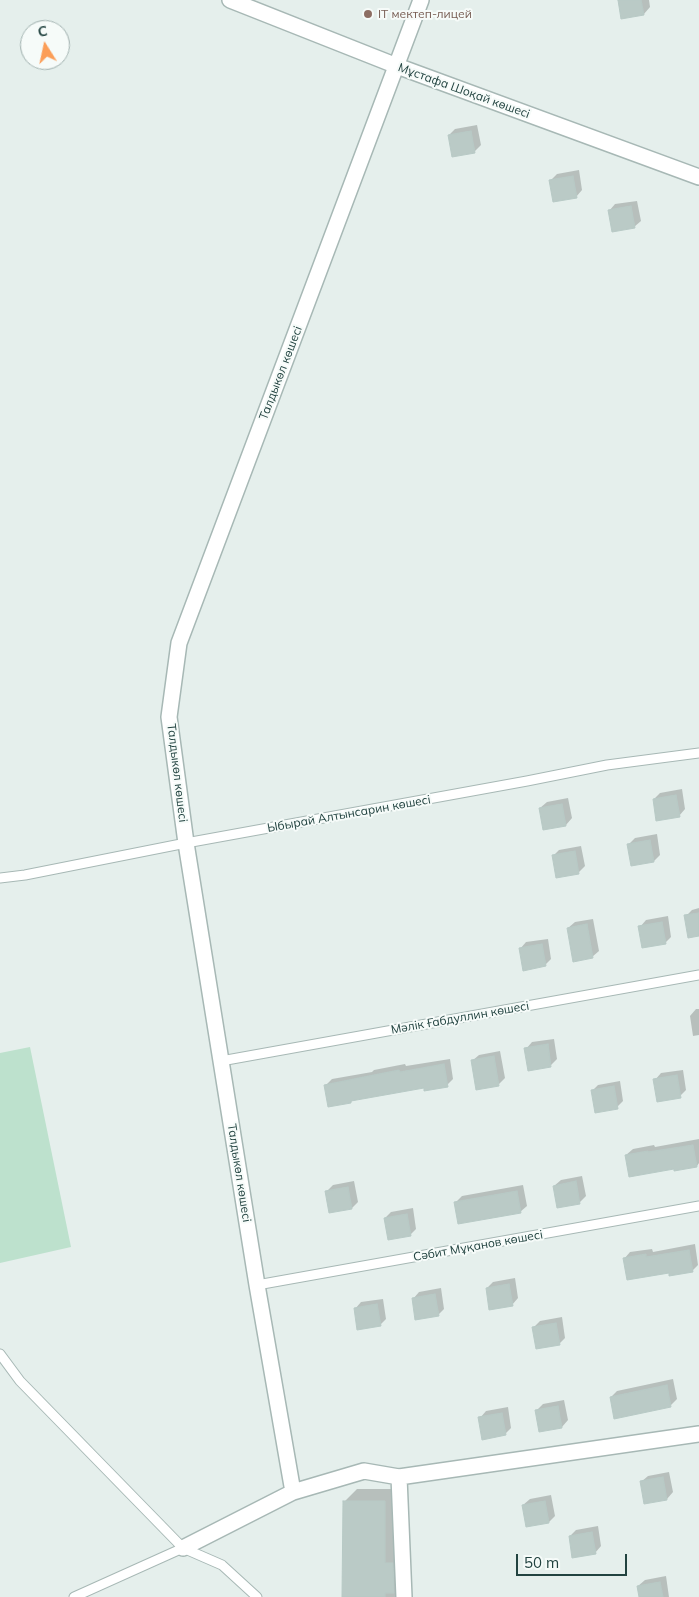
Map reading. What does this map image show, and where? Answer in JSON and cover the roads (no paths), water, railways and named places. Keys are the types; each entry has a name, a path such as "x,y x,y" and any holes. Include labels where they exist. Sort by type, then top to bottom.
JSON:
{"street":[{"name":"Мұстафа Шоқай көшесі","path":"230,0 397,66 699,177"},
{"name":"Талдыкөл көшесі","path":"293,1492 257,1285 186,843 169,717 179,644 421,0"},
{"path":"183,1548 293,1492 364,1471 399,1477 699,1434"},
{"path":"399,1477 404,1597"}],"lane":[{"name":"Ыбырай Алтынсарин көшесі","path":"0,878 607,765 699,753"},
{"name":"Мәлік Ғабдуллин көшесі","path":"221,1061 699,975"},
{"name":"Сәбит Мұқанов көшесі","path":"257,1285 699,1206"},
{"path":"0,1354 20,1381 183,1548 222,1565 257,1597"},
{"path":"74,1597 183,1548"}],"place":[{"name":"IT мектеп-лицей","path":"368,14"}]}
